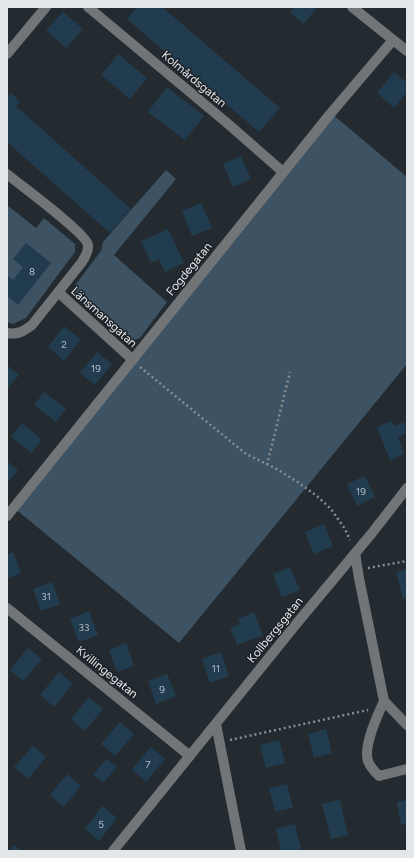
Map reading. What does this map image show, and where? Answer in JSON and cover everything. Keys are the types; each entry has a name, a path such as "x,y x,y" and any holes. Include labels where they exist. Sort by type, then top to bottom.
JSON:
{"street":[{"path":"7,54 46,7"},
{"name":"Kolmårdsgatan","path":"88,7 283,172"},
{"path":"352,7 407,52"},
{"name":"Fogdegatan","path":"7,516 283,172 393,40"},
{"path":"7,174 83,236 88,245 87,254 82,262 32,325 23,332 14,334 7,333"},
{"name":"Länsmansgatan","path":"58,292 133,360"},
{"name":"Kollbergsgatan","path":"113,851 407,488"},
{"path":"355,553 383,704 407,725"},
{"name":"Kvillingegatan","path":"7,608 190,756"},
{"path":"383,704 373,723 367,760 379,776 407,769"},
{"path":"216,724 241,851"}],"path":[{"path":"133,360 246,454 296,481 317,496 331,509 349,537 355,553"},
{"path":"267,465 290,372"},
{"path":"357,570 407,560"},
{"path":"220,743 383,704"}],"shaded area":[{"path":"331,113 407,177 407,364 179,643 14,508"},
{"path":"166,170 176,179 114,255 167,302 140,338 134,340 128,339 78,299 75,292 76,284 101,251 103,242"},
{"path":"7,205 36,228 44,218 75,244 75,252 26,318 13,324 7,322"}],"building":[{"path":"137,7 162,7 280,108 259,132 127,19"},
{"path":"295,7 317,7 304,24 290,13"},
{"path":"63,12 83,29 66,48 46,30"},
{"path":"118,54 147,78 130,99 101,75"},
{"path":"394,72 407,83 407,92 394,108 377,93"},
{"path":"167,87 204,116 185,140 148,112"},
{"path":"11,93 20,102 16,106 131,209 110,233 7,142 7,97"},
{"path":"241,156 251,179 233,187 223,164"},
{"path":"201,203 212,228 192,236 182,211"},
{"path":"168,229 184,263 165,272 159,259 151,263 141,241"},
{"path":"26,243 51,263 18,305 7,296 7,275 13,280 23,267 13,259"},
{"path":"64,326 81,340 64,361 48,347"},
{"path":"97,352 112,364 95,385 80,373"},
{"path":"7,365 19,375 7,389"},
{"path":"44,392 66,409 56,422 34,405"},
{"path":"392,421 394,426 404,422 407,433 398,437 404,454 390,460 377,427"},
{"path":"22,423 42,440 31,453 11,437"},
{"path":"7,461 18,470 7,483"},
{"path":"365,476 375,497 357,506 347,484"},
{"path":"324,524 333,546 314,554 305,532"},
{"path":"13,552 21,573 7,579 7,554"},
{"path":"290,567 300,590 282,597 273,574"},
{"path":"407,569 407,598 403,599 396,572"},
{"path":"52,582 60,604 41,611 33,589"},
{"path":"89,611 98,635 79,642 70,619"},
{"path":"254,612 263,635 237,645 230,628 240,624 238,619"},
{"path":"126,643 134,666 117,672 109,650"},
{"path":"28,648 42,659 23,681 10,670"},
{"path":"221,652 229,676 210,683 202,659"},
{"path":"59,672 73,684 54,707 40,695"},
{"path":"167,674 176,696 156,704 148,681"},
{"path":"89,697 103,709 85,731 71,719"},
{"path":"120,722 134,734 115,756 101,744"},
{"path":"326,729 332,753 314,758 308,734"},
{"path":"279,740 285,763 266,768 260,745"},
{"path":"33,746 46,757 28,779 14,767"},
{"path":"151,747 165,759 146,782 132,769"},
{"path":"106,759 117,767 103,783 93,775"},
{"path":"67,774 81,786 64,807 50,795"},
{"path":"287,784 293,808 275,812 269,788"},
{"path":"340,800 348,835 331,839 322,804"},
{"path":"407,800 407,824 401,825 397,802"},
{"path":"102,806 117,818 99,841 85,829"},
{"path":"295,824 301,849 281,851 276,829"},
{"path":"14,845 21,851 9,851"}]}
